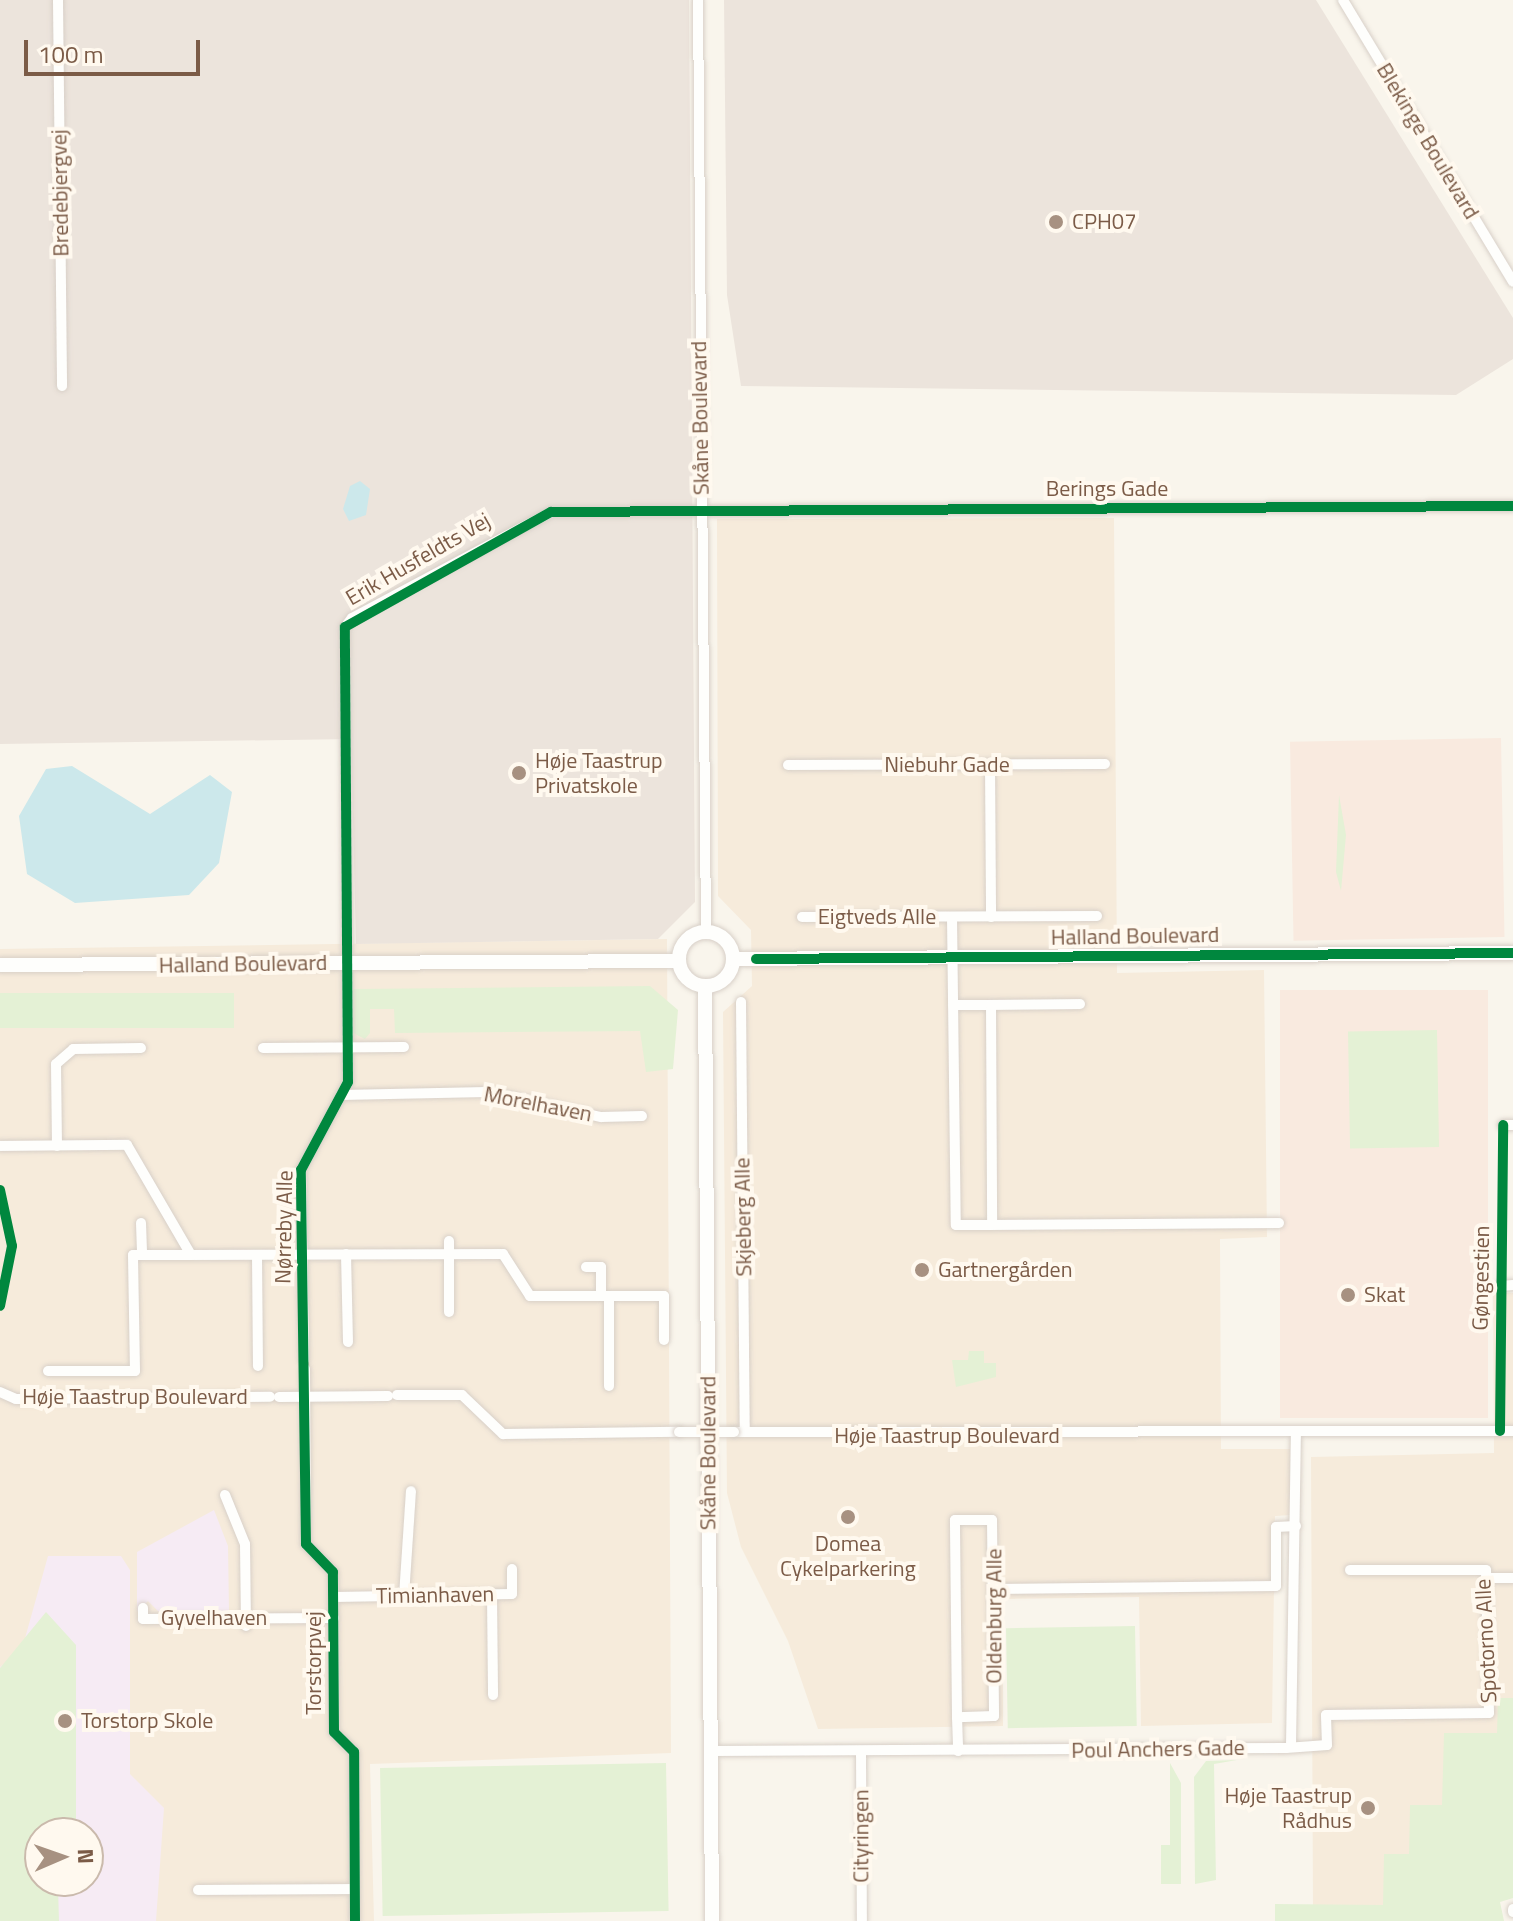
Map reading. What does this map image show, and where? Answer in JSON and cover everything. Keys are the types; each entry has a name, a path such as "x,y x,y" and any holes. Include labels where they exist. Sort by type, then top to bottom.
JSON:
{"street":[{"name":"Bredebjergvej","path":"58,0 62,386"},
{"name":"Skåne Boulevard","path":"698,0 706,931"},
{"name":"Blekinge Boulevard","path":"1343,0 1513,282"},
{"name":"Berings Gade","path":"701,511 1513,506"},
{"name":"Erik Husfeldts Vej","path":"346,962 345,627 539,515 701,511"},
{"path":"990,764 991,917"},
{"name":"Niebuhr Gade","path":"788,765 1105,764"},
{"name":"Eigtveds Alle","path":"802,917 1097,916"},
{"name":"Eigtveds Alle","path":"952,917 952,958"},
{"path":"706,931 728,943 733,959 723,979 705,986 687,979 678,961 685,940 706,931"},
{"name":"Halland Boulevard","path":"733,959 1513,953"},
{"path":"952,958 956,1225 1279,1223"},
{"name":"Halland Boulevard","path":"0,965 678,961"},
{"name":"Nørreby Alle","path":"333,1572 306,1544 301,1170 341,1095 348,1047 346,962"},
{"name":"Skåne Boulevard","path":"705,986 712,1921"},
{"name":"Skjeberg Alle","path":"739,1432 741,1002"},
{"path":"953,1005 1080,1004"},
{"path":"991,1005 992,1225"},
{"path":"263,1048 404,1047"},
{"path":"57,1146 56,1064 73,1049 141,1048"},
{"name":"Morelhaven","path":"341,1095 487,1092 601,1117 642,1116"},
{"path":"0,1146 127,1145 191,1255"},
{"path":"141,1223 142,1255"},
{"path":"449,1241 449,1312"},
{"path":"48,1371 135,1371 133,1255 449,1253 483,1258 503,1254 530,1296 664,1296 664,1340"},
{"path":"346,1254 348,1342"},
{"path":"257,1255 258,1366"},
{"path":"586,1267 601,1267 609,1386"},
{"path":"1501,1286 1513,1285"},
{"name":"Høje Taastrup Boulevard","path":"0,1392 16,1399 462,1395 503,1434 1513,1431"},
{"path":"1291,1746 1296,1432"},
{"path":"404,1596 411,1491"},
{"path":"225,1495 245,1544 246,1622"},
{"name":"Oldenburg Alle","path":"957,1717 994,1716 992,1520 955,1520 957,1717 958,1751"},
{"path":"994,1589 1276,1586 1276,1527 1296,1526"},
{"name":"Timianhaven","path":"334,1597 512,1594 512,1569"},
{"name":"Spotorno Alle","path":"1291,1746 1327,1745 1326,1715 1489,1713 1486,1570 1350,1570"},
{"name":"Torstorpvej","path":"333,1572 334,1732 354,1752 355,1921"},
{"path":"1486,1578 1513,1578"},
{"path":"492,1595 493,1695"},
{"name":"Gyvelhaven","path":"143,1608 143,1619 246,1622 334,1618"},
{"name":"Poul Anchers Gade","path":"711,1751 1291,1746"},
{"name":"Cityringen","path":"861,1751 862,1921"},
{"path":"198,1890 354,1889"}],"shaded area":[{"path":"0,0 689,0 695,902 658,939 356,944 351,739 0,744"},
{"path":"724,0 1316,0 1513,318 1513,359 1456,395 741,386 727,295"},
{"path":"1114,518 1117,973 1264,970 1267,1237 1220,1239 1221,1449 1290,1449 1290,1515 1275,1516 1272,1723 1141,1726 1139,1597 1003,1599 1003,1726 818,1729 788,1641 741,1547 727,1493 723,1012 752,986 751,930 718,896 717,519"},
{"path":"1501,738 1504,937 1294,941 1290,742"},
{"path":"667,939 671,1753 370,1764 374,1921 0,1921 0,949"},
{"path":"1280,990 1488,990 1488,1418 1280,1418"},
{"path":"1493,1293 1513,1293 1513,1893 1498,1897 1503,1921 1313,1911 1311,1457 1494,1453"},
{"path":"214,1510 228,1546 229,1611 159,1612 148,1601 137,1612 137,1552"},
{"name":"Torstorp Skole","path":"48,1556 121,1556 130,1570 130,1774 164,1808 156,1921 0,1921 0,1667 22,1649"}],"green space":[{"path":"1339,795 1346,835 1341,891 1336,872"},
{"path":"650,986 678,1010 673,1069 646,1072 640,1031 395,1033 394,1009 370,1009 370,1033 365,1039 353,1033 353,989"},
{"path":"0,993 234,993 234,1028 0,1028"},
{"path":"1437,1030 1439,1147 1350,1149 1348,1032"},
{"path":"969,1351 984,1351 984,1363 996,1363 996,1377 956,1387 952,1360 968,1360"},
{"path":"46,1612 76,1645 76,1817 24,1817 24,1897 58,1897 59,1921 0,1921 0,1668"},
{"path":"1135,1626 1137,1726 1008,1728 1006,1628"},
{"path":"1498,1698 1513,1698 1513,1898 1500,1902 1504,1921 1275,1921 1275,1904 1383,1905 1384,1854 1409,1854 1410,1805 1442,1805 1444,1733 1497,1733"},
{"path":"1237,1760 1214,1764 1216,1880 1195,1884 1194,1777 1206,1761"},
{"path":"666,1763 669,1911 383,1916 380,1768"},
{"path":"1170,1763 1181,1783 1181,1884 1161,1884 1161,1845 1170,1845"}],"water":[{"path":"360,481 370,489 366,515 349,521 343,509 350,486"},
{"path":"72,766 150,814 210,775 232,792 219,863 189,895 75,903 27,874 19,816 46,769"}],"cycle path":[{"path":"355,1921 354,1752 334,1732 333,1572 306,1544 301,1170 348,1082 345,627 551,512 1513,506"},
{"path":"756,959 1513,953"},
{"name":"Gøngestien","path":"1500,1431 1503,1125"},
{"path":"0,1190 12,1246 0,1306"}],"place":[{"name":"CPH07","path":"1056,222"},
{"name":"Høje Taastrup Privatskole","path":"519,773"},
{"name":"Gartnergården","path":"922,1270"},
{"name":"Skat","path":"1348,1295"},
{"name":"Domea Cykelparkering","path":"848,1517"},
{"name":"Torstorp Skole","path":"65,1721"},
{"name":"Høje Taastrup Rådhus","path":"1368,1808"}]}
